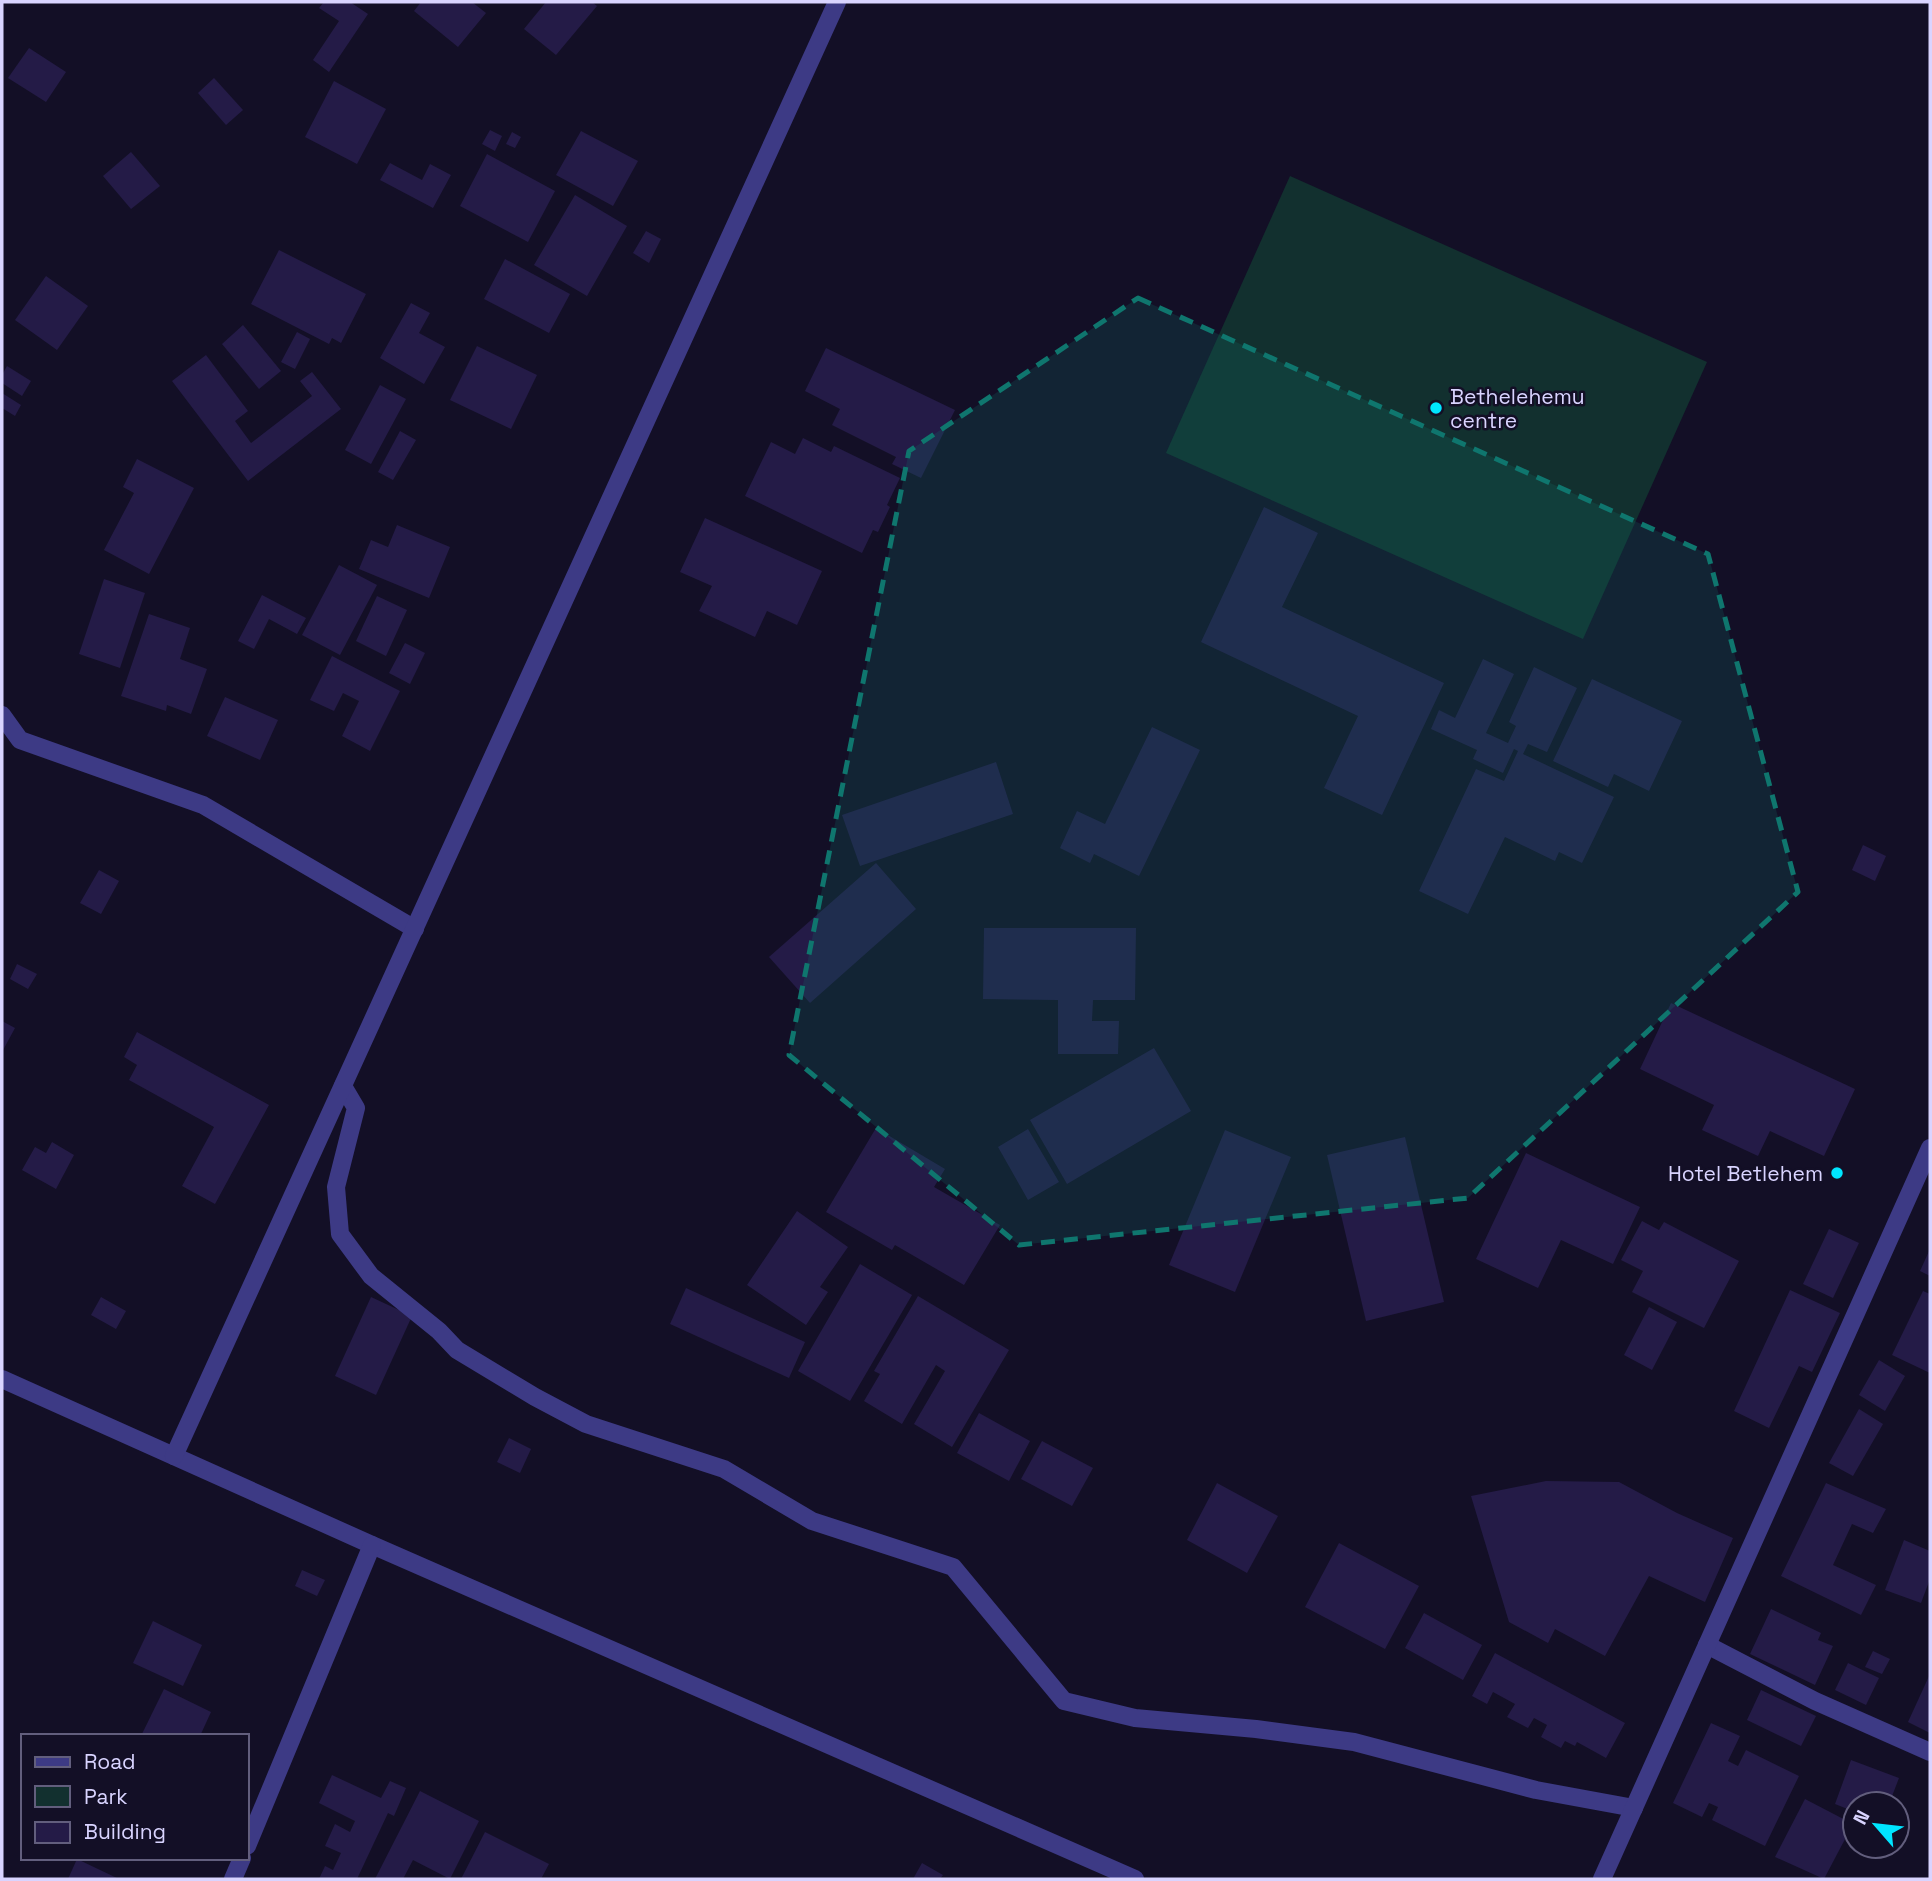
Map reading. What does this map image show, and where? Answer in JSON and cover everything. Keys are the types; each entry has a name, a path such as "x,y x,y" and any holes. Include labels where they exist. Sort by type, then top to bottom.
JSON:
{"street":[{"path":"174,1456 837,2"},
{"path":"2,715 20,740 203,805 415,929"},
{"path":"342,1086 356,1108 336,1187 340,1234 371,1276 439,1331 457,1350 586,1424 724,1469 812,1521 953,1567 1064,1700 1135,1718 1256,1728 1354,1742 1536,1790 1634,1808"},
{"path":"1602,1879 1930,1149"},
{"path":"2,1378 372,1545 1135,1879"},
{"path":"248,1844 372,1545"},
{"path":"1707,1645 1815,1701 1930,1752"},
{"path":"233,1879 241,1860"}],"highlighted area":[{"path":"1138,298 1708,554 1798,892 1468,1198 1019,1245 789,1055 909,451"}],"green space":[{"name":"Bethelehemu centre","path":"1290,176 1707,362 1583,639 1166,453"}],"building":[{"path":"324,2 350,2 368,14 329,72 313,60 339,21 319,8"},
{"path":"421,2 472,2 486,13 458,47 414,11"},
{"path":"546,2 592,2 597,6 556,55 524,29"},
{"path":"29,48 66,72 46,102 8,78"},
{"path":"214,78 243,110 226,125 198,93"},
{"path":"334,81 386,109 357,164 305,137"},
{"path":"490,130 502,136 495,151 482,144"},
{"path":"581,131 638,161 613,206 556,175"},
{"path":"512,132 521,137 515,148 506,144"},
{"path":"131,152 160,186 131,209 103,176"},
{"path":"487,154 555,191 528,242 460,206"},
{"path":"390,163 422,180 430,164 451,175 433,208 380,180"},
{"path":"575,195 627,226 587,296 534,265"},
{"path":"646,231 661,239 649,263 633,253"},
{"path":"279,250 366,294 341,343 332,338 329,344 251,304"},
{"path":"505,259 570,294 549,333 484,299"},
{"path":"46,276 88,306 57,350 15,320"},
{"path":"411,303 430,313 419,333 445,347 424,384 380,358"},
{"path":"243,325 281,371 259,389 222,344"},
{"path":"297,332 310,339 295,369 281,362"},
{"path":"477,346 537,375 511,429 450,400"},
{"path":"826,348 955,410 921,478 892,464 896,457 832,425 840,409 805,391"},
{"path":"206,355 248,411 235,421 251,443 312,396 300,381 312,372 341,409 248,481 172,381"},
{"path":"7,366 31,381 22,396 2,383 2,375"},
{"path":"380,385 406,399 371,464 345,450"},
{"path":"2,393 21,405 15,416 2,408"},
{"path":"400,431 416,440 393,480 378,472"},
{"path":"803,438 831,452 834,446 900,478 878,532 873,530 862,553 745,496 771,442 795,454"},
{"path":"137,459 194,488 149,574 104,550 134,493 123,487"},
{"path":"1264,507 1318,533 1282,607 1444,683 1382,815 1324,788 1358,716 1201,642"},
{"path":"705,518 822,571 797,625 767,611 755,637 699,611 712,586 680,572"},
{"path":"397,525 450,547 429,598 359,569 371,540 388,547"},
{"path":"339,565 377,585 340,655 302,635"},
{"path":"104,579 145,593 120,668 79,654"},
{"path":"262,595 306,618 297,634 269,619 254,649 238,641"},
{"path":"377,596 407,610 386,656 356,641"},
{"path":"149,614 190,628 180,659 207,669 191,714 167,705 166,711 121,696"},
{"path":"405,643 425,653 410,684 389,673"},
{"path":"332,656 400,691 370,751 342,736 359,701 343,693 334,711 310,700"},
{"path":"1483,659 1514,674 1486,733 1508,743 1516,726 1509,722 1534,667 1577,688 1547,752 1528,744 1523,754 1614,797 1582,863 1559,852 1555,861 1505,837 1468,914 1419,891 1476,769 1504,781 1518,751 1514,749 1503,773 1473,759 1477,750 1431,729 1439,710 1455,718"},
{"path":"1592,679 1682,721 1649,791 1614,774 1608,787 1553,761"},
{"path":"225,697 278,720 260,760 207,736"},
{"path":"1152,727 1200,750 1139,876 1094,854 1090,863 1060,848 1077,811 1105,824"},
{"path":"996,762 1013,814 860,866 842,815"},
{"path":"1863,845 1886,856 1875,881 1852,870"},
{"path":"876,863 916,909 810,1003 769,957"},
{"path":"99,870 119,881 101,914 80,903"},
{"path":"984,928 1136,928 1135,1000 1093,1000 1092,1021 1119,1021 1118,1054 1058,1054 1058,1000 983,999"},
{"path":"17,964 37,974 28,989 10,979"},
{"path":"1671,1003 1855,1089 1824,1156 1770,1131 1758,1156 1702,1130 1714,1105 1640,1069"},
{"path":"2,1021 15,1028 2,1052"},
{"path":"137,1032 269,1105 215,1204 182,1186 214,1127 129,1080 137,1065 124,1057"},
{"path":"1154,1048 1191,1111 1067,1184 1030,1120"},
{"path":"876,1128 945,1169 934,1187 1000,1225 964,1285 895,1245 892,1250 826,1212"},
{"path":"1028,1129 1059,1182 1028,1200 998,1147"},
{"path":"1225,1130 1291,1157 1235,1292 1169,1265"},
{"path":"1405,1137 1444,1302 1366,1321 1327,1155"},
{"path":"52,1142 74,1155 56,1189 22,1170 35,1147 46,1153"},
{"path":"1526,1153 1640,1207 1613,1264 1561,1240 1538,1288 1476,1259"},
{"path":"797,1211 848,1247 820,1287 828,1292 806,1325 747,1285"},
{"path":"1642,1221 1659,1230 1664,1222 1739,1261 1704,1328 1632,1292 1643,1271 1621,1260"},
{"path":"1829,1229 1859,1243 1833,1298 1803,1284"},
{"path":"1930,1249 1930,1276 1920,1271"},
{"path":"860,1264 912,1295 850,1401 798,1371"},
{"path":"686,1288 805,1342 789,1378 670,1324"},
{"path":"1790,1290 1840,1313 1812,1372 1799,1366 1769,1428 1734,1411"},
{"path":"1923,1291 1930,1294 1930,1373 1892,1355"},
{"path":"918,1296 1009,1350 952,1447 914,1424 945,1371 936,1365 902,1424 864,1401 880,1374 874,1371"},
{"path":"101,1297 126,1311 116,1329 91,1315"},
{"path":"371,1297 412,1316 376,1395 335,1376"},
{"path":"1649,1307 1677,1322 1652,1370 1624,1355"},
{"path":"1879,1360 1905,1376 1885,1411 1859,1395"},
{"path":"1859,1409 1883,1424 1853,1476 1829,1463"},
{"path":"979,1413 1030,1441 1009,1481 957,1453"},
{"path":"509,1438 531,1449 520,1473 497,1462"},
{"path":"1042,1441 1093,1468 1072,1506 1021,1479"},
{"path":"1546,1481 1619,1482 1677,1513 1733,1538 1705,1602 1649,1576 1605,1656 1555,1629 1548,1643 1509,1622 1471,1496"},
{"path":"1217,1483 1278,1516 1247,1573 1187,1540"},
{"path":"1826,1483 1886,1509 1873,1533 1852,1524 1833,1565 1876,1585 1861,1615 1781,1576"},
{"path":"1904,1540 1930,1551 1930,1579 1921,1603 1885,1590"},
{"path":"1339,1543 1419,1586 1385,1649 1305,1607"},
{"path":"302,1570 325,1580 317,1596 295,1586"},
{"path":"1771,1609 1821,1633 1818,1640 1833,1646 1815,1685 1750,1654"},
{"path":"1424,1613 1482,1645 1463,1680 1405,1648"},
{"path":"153,1621 202,1645 183,1686 133,1663"},
{"path":"1873,1651 1890,1659 1882,1674 1865,1667"},
{"path":"1495,1653 1625,1723 1606,1758 1577,1742 1575,1746 1565,1741 1561,1748 1541,1737 1547,1725 1534,1718 1528,1728 1507,1717 1515,1704 1493,1692 1487,1704 1472,1696"},
{"path":"1848,1663 1879,1678 1866,1705 1835,1690"},
{"path":"1930,1674 1930,1733 1908,1722"},
{"path":"164,1689 211,1712 201,1734 142,1734"},
{"path":"1761,1690 1816,1716 1801,1746 1747,1720"},
{"path":"1711,1723 1740,1736 1728,1761 1738,1766 1746,1750 1799,1776 1765,1846 1712,1820 1718,1807 1709,1803 1702,1817 1673,1803"},
{"path":"1851,1760 1899,1778 1894,1790 1841,1790 1841,1806 1835,1804"},
{"path":"332,1775 381,1798 390,1781 406,1788 394,1816 388,1813 357,1879 319,1879 325,1866 333,1870 341,1853 325,1846 335,1824 350,1832 355,1821 319,1803"},
{"path":"420,1791 479,1821 450,1879 413,1860 403,1879 375,1879"},
{"path":"1805,1799 1841,1818 1841,1847 1824,1879 1775,1857"},
{"path":"485,1832 549,1864 541,1879 461,1879"},
{"path":"77,1860 79,1860 119,1879 68,1879"},
{"path":"922,1863 943,1875 940,1879 913,1879"}],"place":[{"name":"Bethelehemu centre","path":"1436,408"},
{"name":"Hotel Betlehem","path":"1837,1173"}]}
